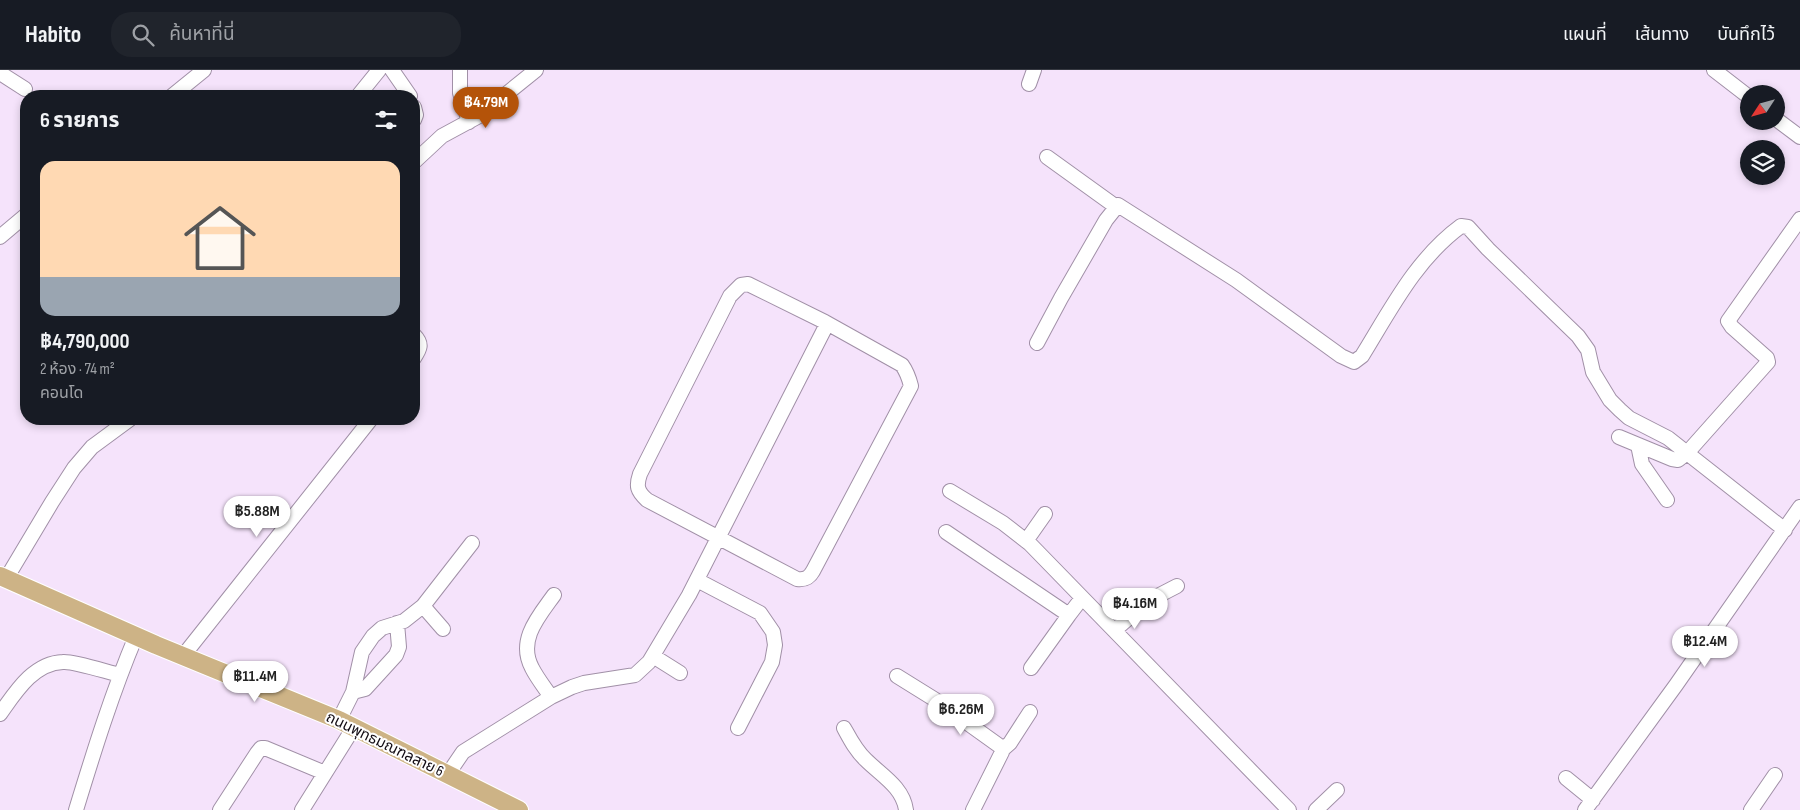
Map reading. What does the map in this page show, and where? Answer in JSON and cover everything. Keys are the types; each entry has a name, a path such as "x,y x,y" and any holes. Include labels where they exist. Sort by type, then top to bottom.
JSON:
{"main road":[{"name":"ถนนพุทธมณฑลสาย 6","path":"3,578 183,656 346,723 519,810"}],"street":[{"path":"179,90 204,70"},
{"path":"363,90 379,70"},
{"path":"392,70 406,90"},
{"path":"460,70 460,93 469,122"},
{"path":"1029,84 1034,70"},
{"path":"1714,70 1740,90"},
{"path":"420,156 442,136 479,116 529,72"},
{"path":"0,74 25,89"},
{"path":"1785,125 1800,137"},
{"path":"1047,156 1115,206 1122,207 1236,280 1341,356 1354,362 1362,356 1409,278 1423,261 1461,226 1468,227 1488,249 1578,336 1588,350 1593,372 1610,400 1620,410 1629,418 1668,438 1785,530"},
{"path":"1037,343 1115,206"},
{"path":"1619,437 1676,459 1682,458 1768,362 1767,358 1728,322 1800,219"},
{"path":"0,237 20,220"},
{"path":"748,284 827,324 902,365 907,371 911,386 810,576 806,579 797,579 647,500 639,492 636,485 718,320 735,290 741,285 748,284"},
{"path":"448,774 463,752 552,697 584,683 635,675 649,662 697,580 827,324"},
{"path":"3,578 74,468 92,447 122,425"},
{"path":"183,656 366,425"},
{"path":"1638,445 1642,464 1667,500"},
{"path":"950,491 1003,523 1026,541 1289,810"},
{"path":"1566,778 1589,805 1800,507"},
{"path":"1026,541 1045,514"},
{"path":"946,532 1069,615"},
{"path":"302,810 325,773 346,723 362,652 373,636 382,628 404,621 423,606 472,543"},
{"path":"697,580 760,612 773,632 776,645 772,662 738,728"},
{"path":"1114,630 1148,601 1177,586"},
{"path":"552,697 531,667 527,647 529,633 554,595"},
{"path":"1031,668 1082,598"},
{"path":"423,606 443,629"},
{"path":"353,692 365,689 396,655 400,638 396,624"},
{"path":"76,810 120,675 136,636"},
{"path":"652,656 680,673"},
{"path":"0,714 20,686 46,666 64,662 120,675"},
{"path":"896,676 972,725 997,743 1002,750"},
{"path":"973,810 1002,750 1010,743 1030,712"},
{"path":"844,728 865,759 902,794 906,810"},
{"path":"220,810 261,748 325,773"},
{"path":"1751,810 1775,775"},
{"path":"1316,810 1337,790"}]}
